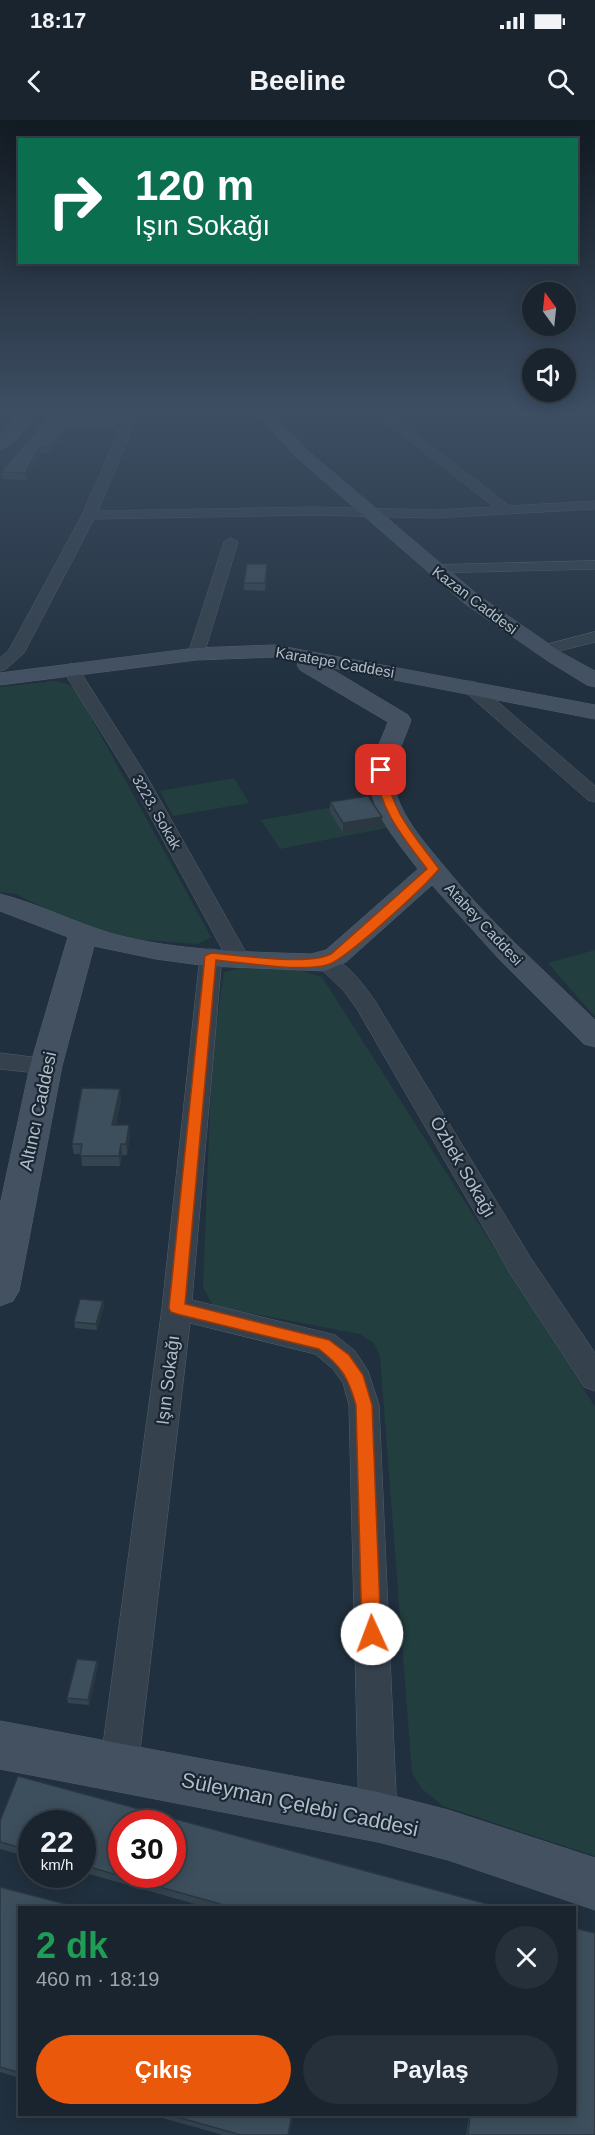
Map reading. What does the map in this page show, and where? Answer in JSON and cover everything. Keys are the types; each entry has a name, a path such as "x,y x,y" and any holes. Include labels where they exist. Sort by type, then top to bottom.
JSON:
{"street":[{"path":"0,666 16,653 95,502"},
{"name":"Kazan Caddesi","path":"358,502 471,599 543,650 595,680"},
{"path":"497,502 506,509"},
{"path":"89,515 369,512 434,514 595,505"},
{"path":"196,654 231,542"},
{"path":"434,569 595,565"},
{"path":"543,650 595,637"},
{"name":"Karatepe Caddesi","path":"0,679 196,654 287,652 595,712"},
{"name":"Atabey Caddesi","path":"287,652 389,711 400,720 381,770 383,788 397,820 433,869 515,958 595,1037"},
{"name":"3223. Sokak","path":"70,669 117,741 196,878 224,957"},
{"path":"469,686 595,796"},
{"path":"0,902 20,907 82,933 139,948 293,963 325,962 336,956 386,914 433,869"},
{"name":"Altıncı Caddesi","path":"0,1288 46,1066 82,933"},
{"name":"Işın Sokağı","path":"119,1767 224,957"},
{"name":"Özbek Sokağı","path":"325,962 352,986 367,1006 520,1265 595,1378"},
{"path":"0,1061 46,1066"},
{"path":"177,1308 324,1344 344,1360 357,1380 364,1405 378,1817"},
{"name":"Süleyman Çelebi Caddesi","path":"0,1745 378,1817 448,1835 595,1884"}],"green space":[{"path":"54,681 68,684 77,692 211,937 198,944 129,939 70,921 16,894 0,892 0,687"},
{"path":"234,778 249,803 173,816 160,791"},
{"path":"372,800 391,827 280,849 261,820"},
{"path":"595,950 595,1017 548,963"},
{"path":"241,968 299,970 322,977 595,1407 595,1856 443,1806 422,1789 412,1773 380,1356 374,1343 360,1334 213,1306 203,1287 212,1057 224,972"}],"building":[{"path":"247,564 267,564 265,583 244,583"},
{"path":"368,796 382,817 343,823 330,802"},
{"path":"82,1088 120,1089 112,1125 129,1125 126,1144 121,1144 119,1156 80,1156 82,1144 72,1144"},
{"path":"80,1299 103,1301 96,1324 74,1322"},
{"path":"77,1659 97,1661 88,1700 67,1698"},
{"path":"18,1776 143,1810 108,1810 108,1872 96,1869 96,1810 18,1810 18,1847 0,1842 0,1821"},
{"path":"186,1822 495,1906 227,1906 163,1888 186,1888"},
{"path":"0,1887 73,1906 18,1906 18,2072 0,2067"},
{"path":"576,1928 595,1933 595,2135 468,2135 470,2116 576,2116"},
{"path":"174,2116 292,2116 288,2135 241,2135"}],"route":[{"path":"372,1634 364,1405 357,1380 344,1360 324,1344 177,1308 211,956 293,963 325,962 336,956 386,914 433,869 388,806 381,770"}]}
